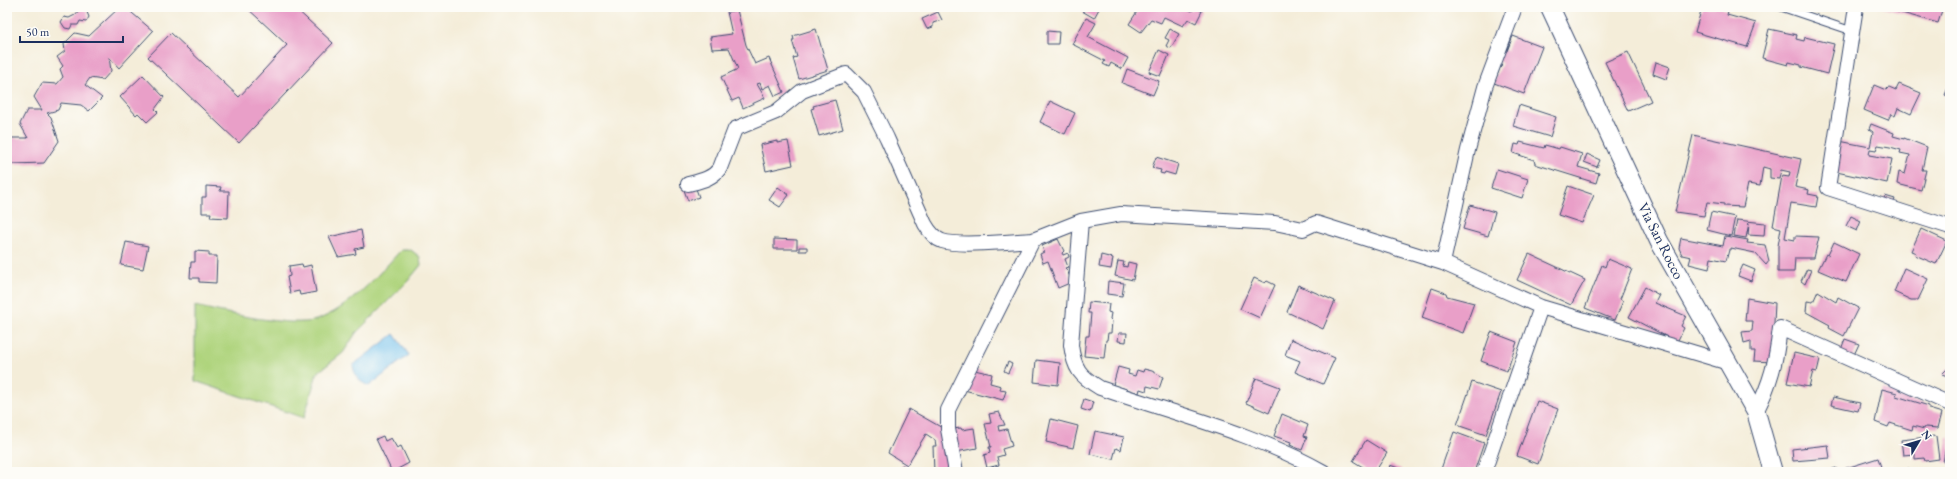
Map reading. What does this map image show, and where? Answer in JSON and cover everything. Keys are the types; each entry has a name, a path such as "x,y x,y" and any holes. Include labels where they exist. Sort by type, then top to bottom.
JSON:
{"street":[{"path":"1443,263 1468,150 1485,87 1515,7"},
{"name":"Via San Rocco","path":"1550,7 1659,241 1756,412 1773,472"},
{"path":"1856,7 1828,188 1950,227"},
{"path":"688,184 716,174 720,168 735,129 776,112 802,91 846,74 864,92 887,138 925,224 929,232 936,238 953,243 1033,240 1080,222 1121,214 1275,223 1303,229 1316,223 1443,263 1542,307 1729,363"},
{"path":"1080,222 1071,345 1073,361 1083,377 1100,388 1237,434 1297,457 1324,472"},
{"path":"956,472 948,429 948,410 1033,240"},
{"path":"1484,472 1542,307"},
{"path":"1756,412 1768,388 1774,368 1780,328 1950,404"}],"lane":[{"path":"1781,7 1852,31"}],"green space":[{"path":"401,250 411,250 420,257 421,265 407,282 356,333 343,353 317,373 304,418 195,381 195,306 275,321 306,322 316,320 328,315 351,300 373,280"}],"water":[{"path":"394,334 409,355 369,386 365,384 358,378 353,365"}],"building":[{"path":"120,7 125,7 153,31 119,68 109,57 111,71 103,80 90,78 85,85 102,98 89,111 81,105 61,103 58,110 47,113 51,117 59,141 44,163 12,164 7,155 7,144 11,138 28,138 20,124 27,110 42,110 34,97 42,83 57,84 63,77 60,69 63,66 57,57 65,51 64,44 75,33 89,36"},
{"path":"246,7 294,7 333,43 239,143 148,57 171,33 239,97 287,45"},
{"path":"1085,7 1090,9 1091,7 1100,7 1094,18 1082,11"},
{"path":"1140,7 1184,7 1192,11 1194,7 1202,11 1196,23 1188,19 1183,26 1164,17 1161,23 1151,19 1141,32 1129,24"},
{"path":"1702,7 1719,7 1728,11 1727,15 1756,23 1747,47 1695,32"},
{"path":"1880,7 1943,7 1938,23"},
{"path":"80,9 86,10 89,17 86,22 80,21 78,25 72,25 70,29 65,28 61,22 64,17 69,18 75,15"},
{"path":"737,10 746,45 755,64 769,58 784,92 775,96 770,85 762,89 760,83 757,84 765,98 743,108 739,98 732,101 721,77 738,69 729,48 712,49 710,37 732,34 727,12"},
{"path":"938,12 942,20 933,23 933,27 927,29 922,19"},
{"path":"1086,18 1096,23 1088,37 1128,58 1122,69 1111,63 1109,67 1103,64 1105,61 1072,44"},
{"path":"816,29 828,70 799,79 793,58 797,57 792,40 794,40 793,36"},
{"path":"1170,29 1179,34 1171,48 1166,46 1169,40 1165,38"},
{"path":"1769,29 1797,35 1796,39 1804,41 1805,37 1834,44 1827,74 1789,62 1788,65 1762,58"},
{"path":"1047,31 1059,32 1058,44 1047,44"},
{"path":"1513,36 1542,47 1524,94 1494,83 1502,63 1497,61 1502,49 1507,51"},
{"path":"1159,50 1169,55 1160,76 1149,72"},
{"path":"1628,52 1651,101 1628,111 1605,62"},
{"path":"1656,62 1670,67 1666,79 1653,74"},
{"path":"1127,69 1159,81 1153,95 1122,83"},
{"path":"143,75 164,97 155,109 158,112 147,122 138,113 136,115 120,97"},
{"path":"1950,83 1950,97 1945,95"},
{"path":"1899,84 1921,93 1911,114 1898,108 1895,116 1891,114 1888,120 1864,110 1874,85 1886,90 1889,87 1896,90"},
{"path":"835,100 843,129 819,136 811,109 814,108 813,106"},
{"path":"1050,101 1075,113 1065,134 1040,122"},
{"path":"1519,105 1556,117 1550,137 1513,126"},
{"path":"1871,124 1894,133 1893,136 1904,138 1927,147 1922,170 1926,170 1921,190 1897,184 1899,172 1905,174 1910,155 1900,153 1901,150 1890,147 1878,145 1876,150 1870,149 1869,155 1892,159 1887,183 1832,171 1839,141 1870,147 1873,132 1869,129"},
{"path":"1693,135 1801,159 1795,187 1809,190 1808,194 1818,196 1816,207 1791,203 1785,238 1795,240 1795,236 1819,237 1814,258 1795,258 1794,272 1778,272 1778,246 1781,228 1773,226 1782,176 1789,177 1790,172 1781,170 1779,179 1770,178 1770,169 1763,167 1760,186 1748,184 1743,207 1724,206 1724,204 1707,202 1704,216 1675,212"},
{"path":"777,141 777,143 788,141 793,165 766,171 760,145"},
{"path":"1520,142 1544,148 1545,145 1559,149 1560,147 1582,154 1578,167 1599,173 1596,183 1535,164 1534,160 1513,153 1515,144 1519,145"},
{"path":"1587,154 1600,160 1597,167 1584,162"},
{"path":"1156,157 1178,164 1175,175 1165,172 1164,174 1160,173 1161,170 1152,168"},
{"path":"1497,169 1528,179 1522,198 1491,188"},
{"path":"1950,184 1950,198 1946,197"},
{"path":"206,186 221,187 220,191 229,191 228,218 210,217 211,213 202,213 202,197 206,197"},
{"path":"695,186 699,197 688,201 684,190"},
{"path":"1568,186 1594,195 1582,223 1558,215"},
{"path":"778,187 789,195 780,207 769,200"},
{"path":"1885,196 1895,199 1893,204 1884,200"},
{"path":"1470,205 1495,212 1488,236 1463,229"},
{"path":"1711,212 1735,217 1731,236 1707,230"},
{"path":"1851,216 1861,221 1857,231 1846,226"},
{"path":"1737,220 1765,223 1764,236 1748,235 1749,223 1746,238 1734,236"},
{"path":"1921,229 1947,241 1936,264 1915,255 1916,253 1911,251"},
{"path":"361,230 364,247 355,249 356,254 338,257 329,237"},
{"path":"1725,236 1748,240 1747,243 1765,245 1769,261 1766,265 1755,253 1731,248 1726,261 1711,258 1709,269 1689,264 1691,257 1682,255 1679,248 1681,238 1723,246"},
{"path":"774,239 797,240 797,249 774,249"},
{"path":"1058,239 1064,251 1062,253 1063,255 1068,253 1069,257 1065,259 1068,267 1065,268 1072,282 1058,288 1048,261 1043,263 1040,254 1044,252 1042,246"},
{"path":"126,242 148,246 143,269 121,265"},
{"path":"1834,242 1859,254 1846,282 1818,270 1826,254 1828,255"},
{"path":"799,247 807,247 807,251 799,251"},
{"path":"195,251 209,252 209,256 217,256 216,283 199,282 199,278 190,278 191,262 195,262"},
{"path":"1529,254 1585,280 1571,305 1517,280"},
{"path":"1101,255 1113,258 1111,269 1099,267"},
{"path":"1608,259 1632,269 1620,299 1623,301 1615,320 1585,308 1602,265 1605,267"},
{"path":"1118,261 1124,262 1123,266 1127,267 1128,262 1136,264 1133,280 1115,276"},
{"path":"302,264 303,267 311,265 316,292 300,295 299,291 290,293 287,277 290,276 289,266"},
{"path":"1743,265 1755,270 1751,281 1738,276"},
{"path":"1904,268 1928,279 1918,300 1911,300 1894,292"},
{"path":"1807,269 1811,270 1805,284 1801,281"},
{"path":"1254,278 1265,283 1267,281 1275,285 1260,318 1240,309"},
{"path":"1108,281 1124,283 1122,296 1107,294"},
{"path":"1298,285 1335,301 1323,329 1287,312"},
{"path":"1645,287 1659,295 1655,303 1686,316 1681,326 1684,328 1677,342 1629,317"},
{"path":"1432,288 1446,293 1447,296 1474,303 1463,333 1422,318"},
{"path":"1818,291 1836,302 1838,297 1858,308 1844,336 1829,328 1830,325 1806,312 1807,301 1813,302"},
{"path":"1747,298 1775,303 1772,362 1754,361 1755,351 1751,351 1751,341 1744,343 1742,332 1752,331 1753,321 1745,321"},
{"path":"1089,302 1109,304 1108,312 1111,313 1110,319 1112,321 1111,333 1108,333 1106,340 1104,358 1084,356 1086,336 1089,336 1091,313 1088,313"},
{"path":"1491,332 1517,342 1507,371 1481,361"},
{"path":"1119,333 1127,333 1126,342 1118,341"},
{"path":"1291,339 1335,358 1323,384 1295,372 1300,361 1285,355"},
{"path":"1845,339 1859,344 1853,357 1840,352"},
{"path":"1794,353 1820,359 1817,372 1813,371 1809,387 1787,383"},
{"path":"1036,360 1060,363 1058,385 1034,382"},
{"path":"1008,362 1012,364 1008,373 1004,371"},
{"path":"1118,367 1129,370 1128,374 1135,376 1137,370 1143,372 1144,369 1152,371 1163,377 1159,389 1147,386 1146,391 1140,389 1139,393 1113,385"},
{"path":"1950,368 1950,377 1942,374 1947,369"},
{"path":"970,369 992,374 990,383 1001,386 1000,390 1006,391 1003,400 964,390"},
{"path":"1256,378 1280,387 1269,413 1246,403"},
{"path":"1472,382 1501,392 1486,435 1457,425"},
{"path":"1882,389 1897,393 1896,396 1929,406 1929,409 1942,413 1938,428 1925,427 1924,429 1913,426 1912,430 1890,423 1888,427 1875,422"},
{"path":"1833,397 1860,403 1858,411 1831,405"},
{"path":"1084,399 1093,402 1090,412 1081,409"},
{"path":"1537,401 1558,409 1538,464 1517,456"},
{"path":"909,409 946,430 951,472 934,472 933,446 936,446 935,440 926,434 907,465 888,453"},
{"path":"999,412 1005,425 998,426 999,431 1007,429 1012,446 1002,449 1004,455 997,457 999,465 987,468 984,455 990,453 989,447 991,447 985,424 991,423 989,414"},
{"path":"1282,414 1308,425 1304,436 1307,437 1302,450 1290,445 1291,442 1274,436"},
{"path":"1051,419 1078,426 1073,448 1046,442"},
{"path":"961,428 962,430 974,428 977,448 956,452 952,429"},
{"path":"1095,431 1124,437 1121,450 1116,448 1113,459 1090,454"},
{"path":"1454,432 1484,443 1474,472 1440,472"},
{"path":"383,436 385,441 391,438 397,448 401,446 409,463 392,472 376,439"},
{"path":"1936,436 1939,459 1925,461 1924,458 1915,459 1915,454 1903,455 1901,440"},
{"path":"1948,437 1950,438 1950,463 1943,462"},
{"path":"1366,440 1387,453 1375,472 1371,472 1353,461"},
{"path":"1828,445 1830,458 1793,461 1792,449"},
{"path":"1878,458 1881,467 1864,472 1824,472 1836,468 1837,471"},
{"path":"902,465 908,468 906,472 899,472"},
{"path":"1390,465 1401,469 1400,472 1388,472"},
{"path":"1909,468 1910,472 1896,472"}]}
